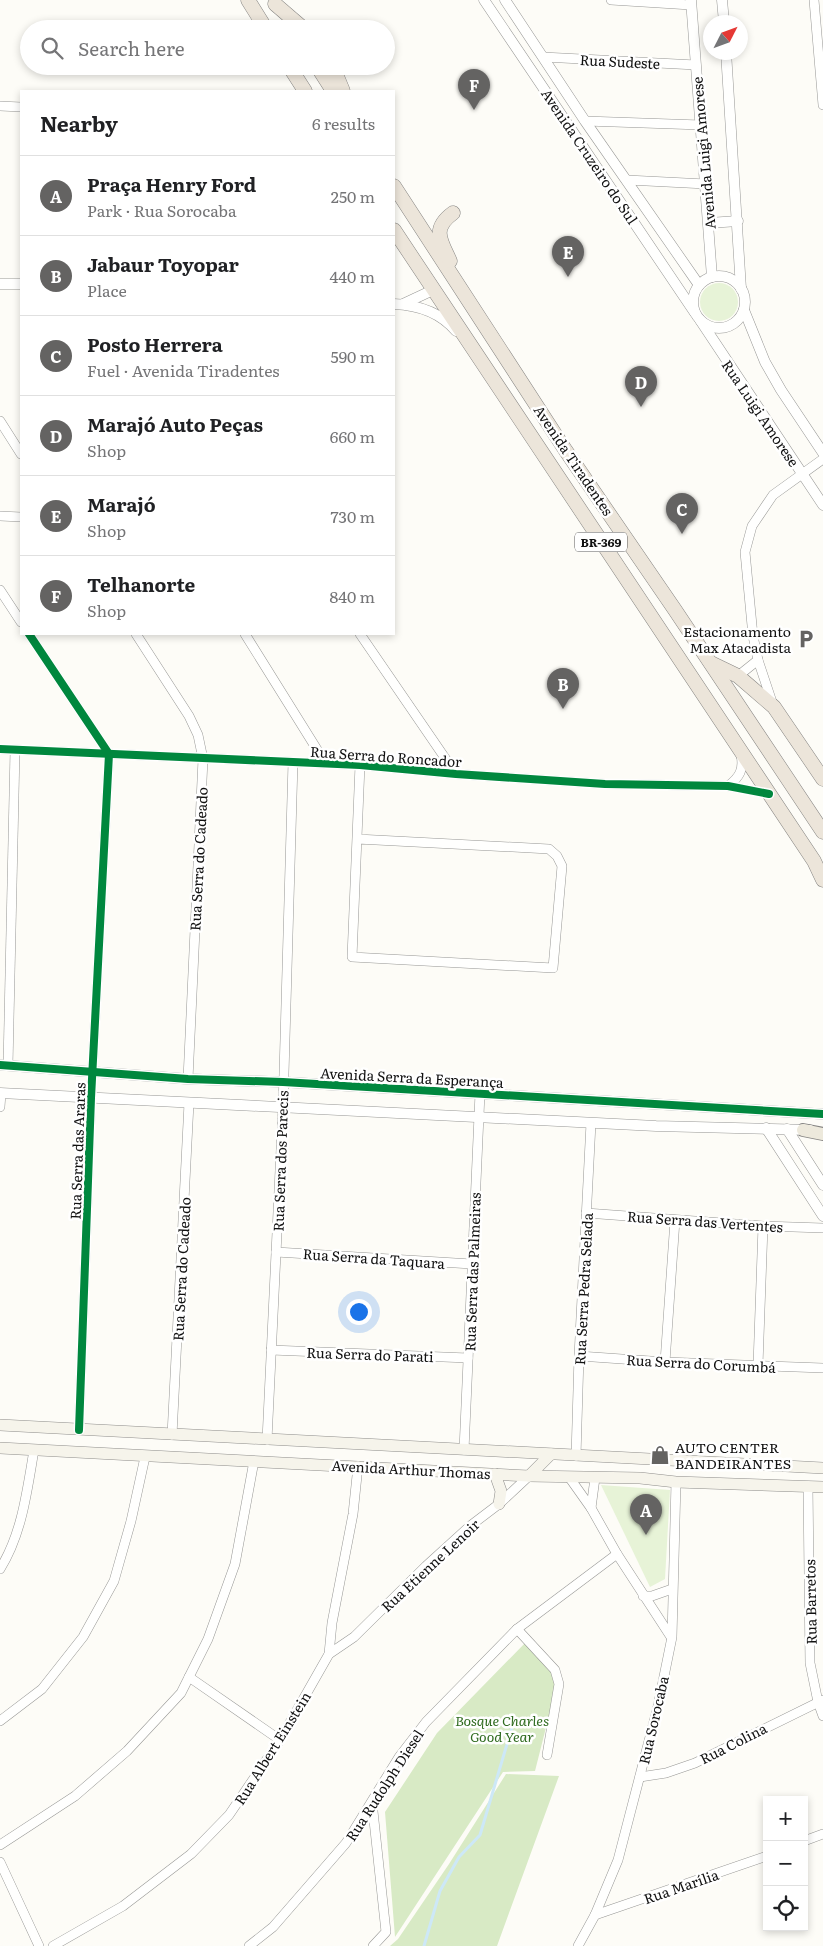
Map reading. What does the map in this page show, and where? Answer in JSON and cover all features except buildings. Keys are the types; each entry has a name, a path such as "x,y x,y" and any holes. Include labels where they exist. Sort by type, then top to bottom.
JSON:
{"highway":[{"path":"248,0 260,20"},
{"path":"274,2 286,20"},
{"path":"274,2 294,20"},
{"path":"295,75 304,90"},
{"path":"323,75 332,90"},
{"path":"336,75 343,90"},
{"name":"Avenida Tiradentes","path":"395,188 528,392 823,832"},
{"path":"453,213 444,219 439,236 466,298"},
{"name":"Avenida Tiradentes","path":"395,232 818,865"},
{"path":"433,290 442,289 454,295 485,341 528,392"},
{"path":"710,663 738,676 774,706 823,779"},
{"path":"738,676 754,728"},
{"name":"BR-369","path":"818,865 823,880"}],"main road":[{"name":"Avenida Tiradentes","path":"818,865 823,874"},
{"path":"803,1130 823,1134"},
{"name":"Avenida Arthur Thomas","path":"0,1425 823,1468"},
{"path":"120,1454 122,1432"},
{"path":"302,1441 302,1463"},
{"name":"Avenida Arthur Thomas","path":"0,1448 569,1478 640,1478 676,1482 823,1487"},
{"path":"529,1476 551,1454"},
{"path":"640,1478 641,1458"},
{"path":"495,1474 501,1490 499,1504"}],"street":[{"name":"Avenida Cruzeiro do Sul","path":"484,0 697,317"},
{"name":"Avenida Cruzeiro do Sul","path":"505,0 585,121 699,285"},
{"path":"612,0 691,2"},
{"path":"722,0 723,15"},
{"path":"814,0 823,105"},
{"name":"Avenida Luigi Amorese","path":"691,2 712,277"},
{"name":"Rua Sudeste","path":"543,57 696,65"},
{"name":"Avenida Luigi Amorese","path":"727,60 741,289"},
{"path":"0,106 20,107"},
{"path":"585,121 701,125"},
{"path":"627,180 706,184"},
{"path":"709,223 738,221"},
{"path":"744,310 740,318 733,324 725,328 716,328 707,326 697,317 692,299 699,285 712,277 721,276 729,278 741,289 744,296 744,310 765,362 781,390 823,453"},
{"path":"0,284 20,284"},
{"path":"399,304 433,290"},
{"path":"399,304 429,310 439,315 450,324 479,358"},
{"name":"Rua Luigi Amorese","path":"697,317 823,505"},
{"path":"0,421 20,452"},
{"path":"774,706 758,660 745,552 752,526 773,495 823,459"},
{"path":"0,516 20,517"},
{"path":"0,590 20,620"},
{"path":"30,635 109,754"},
{"name":"Rua Serra do Cadeado","path":"137,635 189,716 198,735 203,758 188,1079"},
{"path":"246,635 326,764"},
{"path":"361,635 456,774"},
{"path":"738,676 758,660"},
{"name":"Rua Serra do Roncador","path":"0,749 360,765 456,774 605,784 728,786 769,794"},
{"path":"4,1065 15,750"},
{"path":"728,786 737,780 743,766 741,752"},
{"name":"Rua Serra das Araras","path":"79,1430 91,1098 109,754"},
{"name":"Rua Serra dos Parecis","path":"267,1440 283,1108 293,762"},
{"path":"357,839 549,849 557,856 562,866 553,968 352,957 360,765"},
{"name":"Avenida Serra da Esperança","path":"4,1065 188,1079 283,1082 823,1114"},
{"path":"0,1107 0,1093 478,1118 656,1126 823,1130"},
{"name":"Rua Serra das Palmeiras","path":"464,1450 480,1093"},
{"name":"Rua Serra do Cadeado","path":"172,1434 189,1103"},
{"name":"Rua Serra Pedra Selada","path":"576,1456 579,1356 591,1123"},
{"path":"766,1128 823,1216"},
{"path":"787,1130 823,1185"},
{"name":"Rua Serra das Vertentes","path":"586,1213 763,1226 823,1228"},
{"path":"664,1362 675,1220"},
{"path":"758,1366 763,1226"},
{"name":"Rua Serra da Taquara","path":"276,1252 472,1264"},
{"name":"Rua Serra do Parati","path":"271,1350 468,1358"},
{"name":"Rua Serra do Corumbá","path":"579,1356 664,1362 823,1368"},
{"path":"0,1569 7,1558 22,1517 34,1450"},
{"path":"0,1721 42,1689 83,1637 114,1581 131,1521 145,1457"},
{"path":"0,1845 75,1796 127,1751 181,1694 208,1639 235,1564 254,1461"},
{"name":"Rua Albert Einstein","path":"53,1946 123,1906 191,1854 229,1815 280,1740 329,1654 332,1623 353,1514 358,1466"},
{"name":"Rua Etienne Lenoir","path":"329,1654 354,1637 426,1566 529,1476"},
{"path":"569,1478 591,1508 643,1596 672,1637"},
{"path":"591,1508 595,1478"},
{"name":"Rua Sorocaba","path":"578,1946 595,1916 618,1860 658,1706 672,1637 676,1482"},
{"name":"Rua Barretos","path":"808,1486 810,1663 823,1716"},
{"name":"Rua Rudolph Diesel","path":"248,1946 273,1927 346,1843 399,1758 426,1722 517,1629 618,1554"},
{"path":"643,1596 652,1596 672,1588"},
{"path":"517,1629 555,1670 559,1684 547,1756"},
{"path":"189,1677 280,1740"},
{"name":"Rua Colina","path":"640,1777 666,1773 695,1762 820,1701"},
{"path":"372,1802 386,1932 373,1946"},
{"path":"808,1840 823,1834"},
{"name":"Rua Marília","path":"595,1916 763,1857"},
{"path":"0,1862 39,1946"}],"green space":[{"path":"719,283 733,288 738,302 733,316 719,321 705,316 700,302 705,288"},
{"path":"601,1485 670,1490 665,1579 650,1587"},
{"name":"Bosque Charles Good Year","path":"526,1642 553,1671 556,1688 535,1771 503,1772 395,1937 385,1812 437,1733"},
{"path":"506,1774 559,1776 497,1946 390,1946 398,1939 449,1864"}],"waterway":[{"path":"424,1946 440,1891 459,1857 480,1835 513,1724"}],"cycle path":[{"path":"30,635 109,754 91,1098 79,1430"},
{"path":"0,749 360,765 456,774 605,784 728,786 769,794"},
{"path":"0,1065 188,1079 283,1082 823,1114"}],"place":[{"name":"Telhanorte","path":"474,110"},
{"name":"Marajó","path":"568,277"},
{"name":"Marajó Auto Peças","path":"641,407"},
{"name":"Posto Herrera","path":"682,534"},
{"name":"Estacionamento Max Atacadista","path":"806,639"},
{"name":"Jabaur Toyopar","path":"563,709"},
{"name":"AUTO CENTER BANDEIRANTES","path":"660,1455"},
{"name":"Praça Henry Ford","path":"646,1535"}]}
